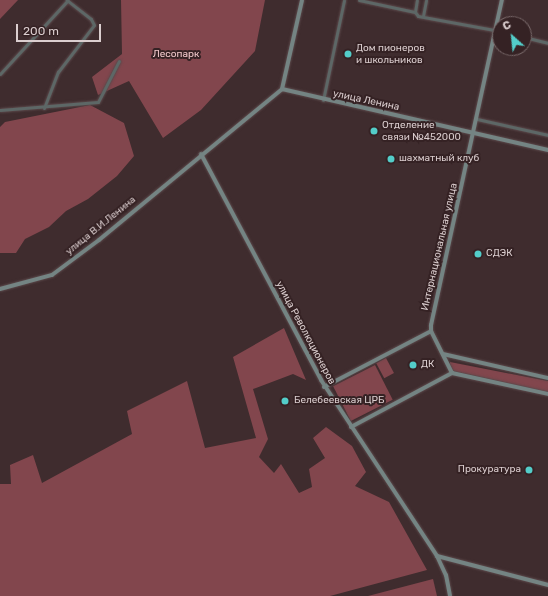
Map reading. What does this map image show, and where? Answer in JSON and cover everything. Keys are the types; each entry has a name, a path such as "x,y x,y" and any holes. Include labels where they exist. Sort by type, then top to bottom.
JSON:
{"main road":[{"path":"201,154 282,89 302,0"},
{"name":"Интернациональная улица","path":"500,16 502,0"},
{"name":"Интернациональная улица","path":"431,331 492,55"},
{"name":"улица Ленина","path":"282,89 323,100 548,150"},
{"name":"улица В.И.Ленина","path":"0,289 52,274 98,240 201,154"},
{"name":"улица Революционеров","path":"201,154 324,387 437,556 446,575 450,596"},
{"path":"324,387 431,331 452,373"},
{"path":"442,354 548,378"},
{"path":"351,427 452,373 548,394"},
{"path":"437,556 548,585"}],"street":[{"path":"0,74 68,0 91,19 94,25 58,72 44,108"},
{"path":"323,100 344,0"},
{"path":"359,0 415,12 423,16 492,29"},
{"path":"415,12 418,0"},
{"path":"423,16 426,0"},
{"path":"532,39 548,43"},
{"path":"0,110 44,108 98,102 119,61"},
{"path":"477,119 548,135"}],"green space":[{"path":"0,0 18,0 0,19"},
{"name":"Лесопарк","path":"121,0 265,0 255,51 201,110 163,138 129,81 98,95 92,77 122,54"},
{"path":"90,105 124,123 134,156 117,176 88,199 66,211 49,227 25,239 16,253 0,253 0,127 5,122"},
{"path":"284,328 306,380 293,374 253,389 268,439 259,457 274,473 281,464 299,493 312,487 309,469 325,458 313,438 326,427 352,446 366,472 355,486 389,502 427,570 330,596 0,596 0,484 11,484 10,465 33,455 42,483 132,434 127,411 187,381 205,448 256,438 233,357"},
{"path":"386,358 394,373 384,378 376,363"},
{"path":"450,362 548,381 548,392 453,371 449,367"},
{"path":"375,365 393,400 351,421 333,386"},
{"path":"433,579 437,596 368,596"}],"place":[{"name":"Дом пионеров и школьников","path":"348,54"},
{"name":"Отделение связи №452000","path":"374,131"},
{"name":"шахматный клуб","path":"391,159"},
{"name":"СДЭК","path":"478,254"},
{"name":"ДК","path":"413,365"},
{"name":"Белебеевская ЦРБ","path":"285,401"},
{"name":"Прокуратура","path":"529,470"}]}
